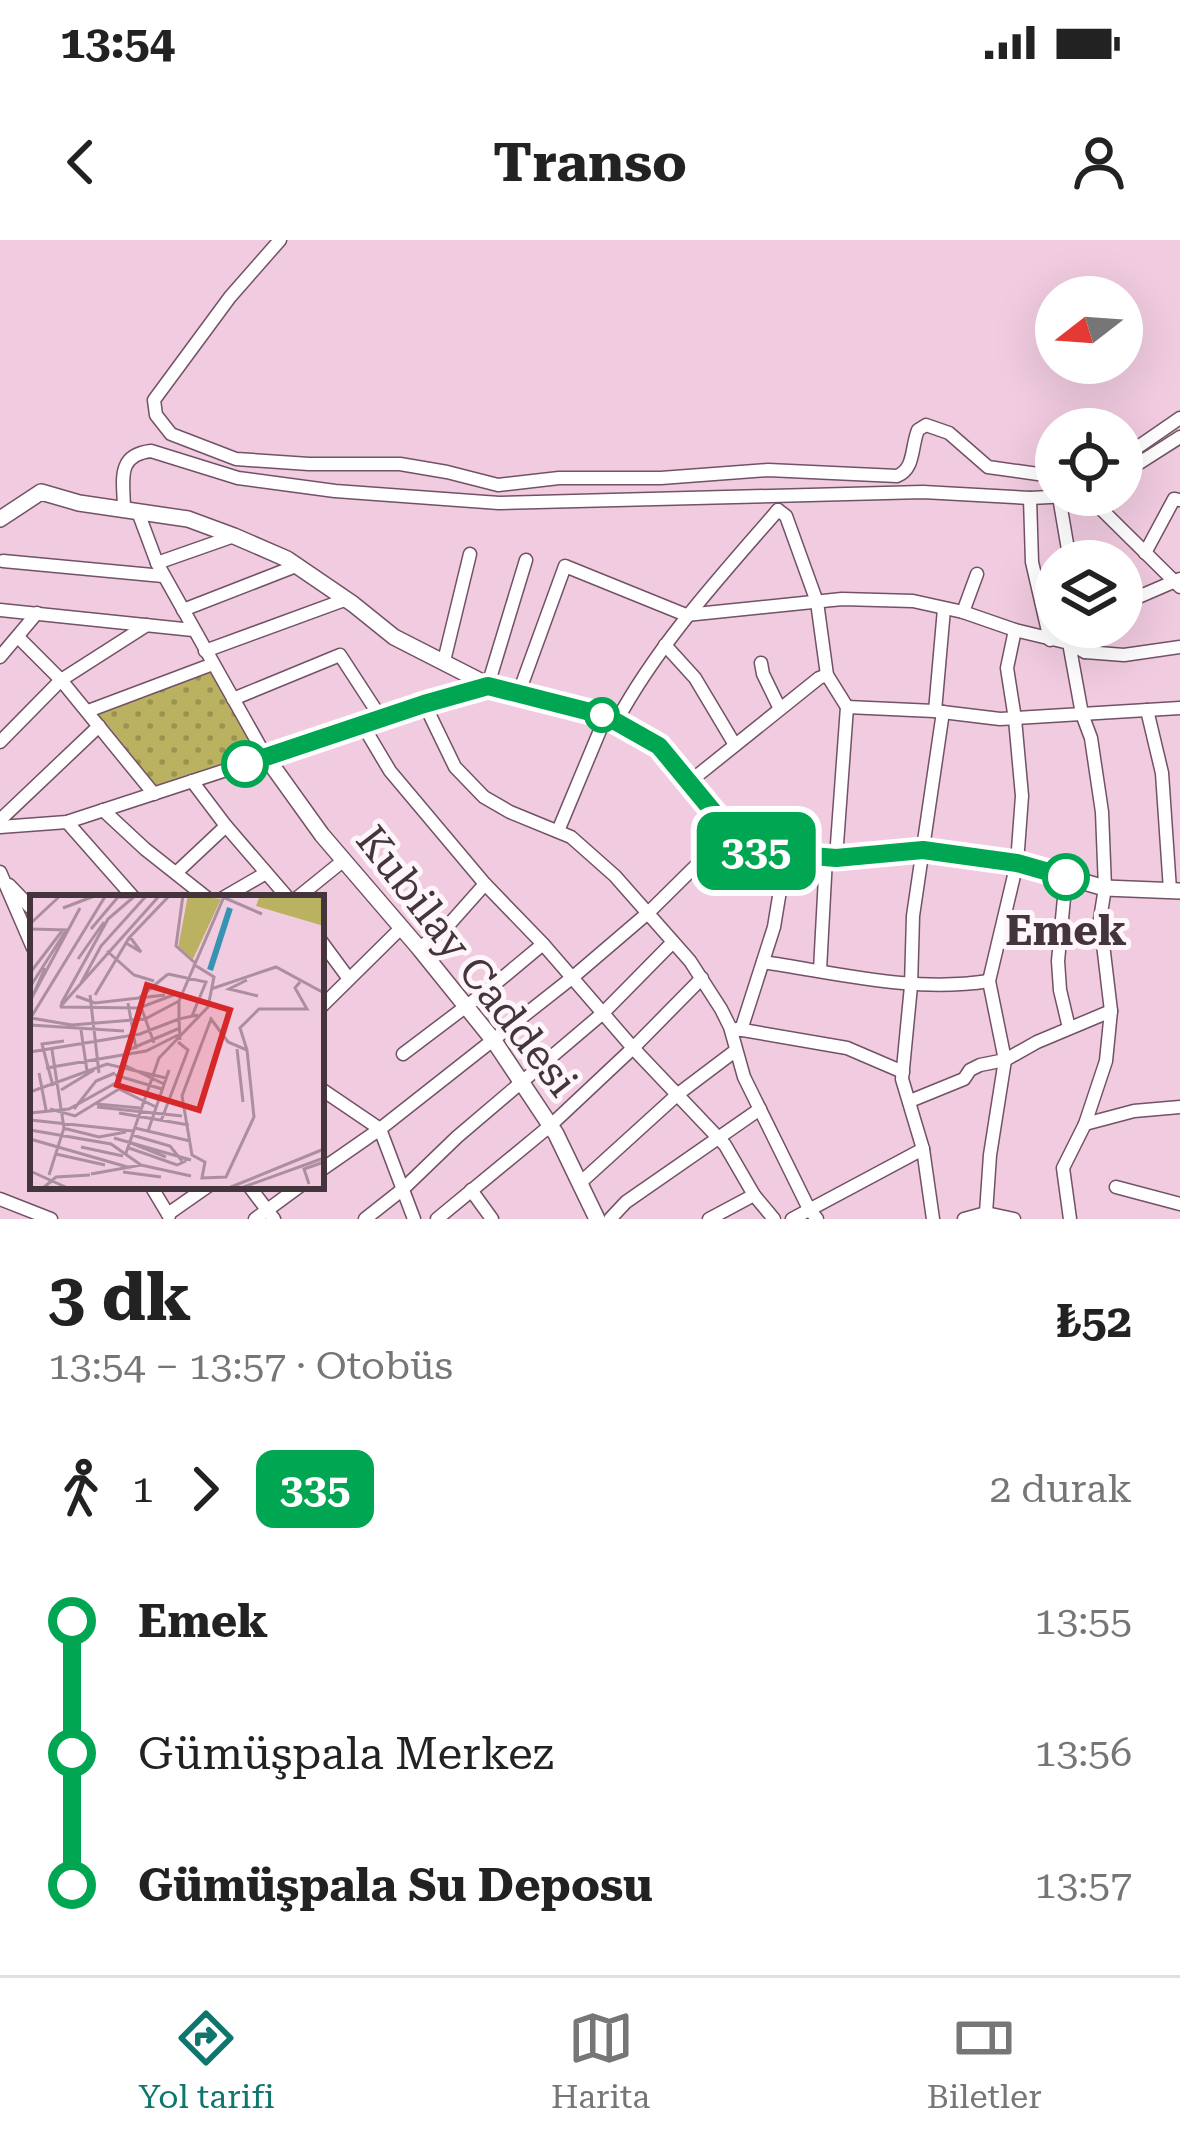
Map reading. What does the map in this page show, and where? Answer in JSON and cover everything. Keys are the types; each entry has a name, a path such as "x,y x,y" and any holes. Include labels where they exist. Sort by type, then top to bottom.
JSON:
{"main road":[{"path":"0,519 40,492 79,503 188,519 234,536 296,566 394,637 488,686 611,719 659,746 730,832 754,851 831,858 923,850 1017,863 1105,888 1175,890"},
{"path":"266,757 488,686"},
{"name":"Kubilay Caddesi","path":"266,757 344,860 494,1041 551,1125 597,1219"}],"street":[{"path":"280,240 230,296 154,400 156,415 171,434 236,460 400,464 498,485 559,478 661,478 768,470 897,476 907,472 918,430 926,425 949,433 988,466 1035,474"},
{"path":"1143,444 1180,418"},
{"path":"1143,461 1180,437"},
{"path":"0,823 67,822 266,757 131,511 124,467 139,452 152,451 238,478 335,491 499,503 777,504 923,492 1035,498"},
{"path":"1030,498 1035,575"},
{"path":"1145,554 1174,499 1180,500"},
{"path":"777,504 786,516 817,602 826,675 847,707 820,970"},
{"path":"558,831 611,719 686,615 777,504"},
{"path":"1108,516 1179,583 1143,596"},
{"path":"3,561 160,569 234,536"},
{"path":"444,662 470,554"},
{"path":"488,686 526,560"},
{"path":"183,610 296,566"},
{"path":"518,695 565,566 686,615 842,599 913,601 1035,636"},
{"path":"963,612 976,574"},
{"path":"205,651 347,599"},
{"path":"933,1219 923,1150 903,1072 913,916 939,711 944,608"},
{"path":"0,610 193,630"},
{"path":"0,657 37,614"},
{"path":"0,742 61,680 147,625"},
{"path":"986,1213 1005,1060 989,981 1017,863 1022,796 1006,668 1015,630"},
{"path":"18,637 88,711 154,794"},
{"path":"665,645 695,677 735,745"},
{"path":"1077,648 1124,655 1180,647"},
{"path":"1070,648 1102,812 1105,888 1100,919 1111,1011 1106,1061 1085,1124 1063,1168 1070,1219"},
{"path":"1085,652 1086,648"},
{"path":"232,699 340,655 381,718"},
{"path":"761,663 780,709"},
{"path":"88,711 213,664"},
{"path":"688,783 826,675"},
{"path":"424,704 455,767 469,782 510,812 572,837 649,912 736,1029 847,1048 903,1072"},
{"path":"847,707 1015,719 1180,708"},
{"path":"1147,710 1162,773 1175,890"},
{"path":"362,724 390,772 484,884 718,1138 774,1219"},
{"path":"0,823 99,726"},
{"path":"192,781 266,873 290,895"},
{"path":"103,810 204,895"},
{"path":"67,822 131,895"},
{"path":"177,872 226,826"},
{"path":"324,1168 573,977 649,912 730,832"},
{"path":"786,854 774,927 736,1029 736,1051 813,1214"},
{"path":"297,895 344,860"},
{"path":"228,895 266,873"},
{"path":"2,875 30,907"},
{"path":"2,875 30,941"},
{"path":"1066,877 1058,961 1069,1028"},
{"path":"419,948 445,929 484,884"},
{"path":"324,1004 401,928"},
{"path":"365,1219 603,1013 673,942"},
{"path":"403,1054 543,944"},
{"path":"324,945 350,980"},
{"path":"763,962 911,986 989,981"},
{"path":"437,1219 551,1125 702,978"},
{"path":"910,1101 964,1079 980,1065 1005,1060 1111,1011"},
{"path":"580,1183 677,1094 736,1051"},
{"path":"324,1096 380,1129 414,1219"},
{"path":"1085,1124 1135,1111 1180,1107"},
{"path":"610,1219 626,1202 760,1109"},
{"path":"792,1219 813,1214 923,1150"},
{"path":"1116,1186 1180,1204"},
{"path":"153,1189 170,1216 204,1189"},
{"path":"251,1189 271,1215"},
{"path":"255,1219 271,1215 297,1189"},
{"path":"471,1190 492,1219"},
{"path":"709,1219 754,1195"},
{"path":"0,1199 51,1219"},
{"path":"964,1219 986,1213 1014,1219"}],"shaded area":[{"path":"210,671 257,753 153,788 95,716"}],"bus line":[{"name":"335","path":"245,764 488,686 606,716 659,746 730,832 754,851 836,858 923,850 1017,863 1066,877"}],"place":[{"name":"Emek","path":"1066,877"}]}
